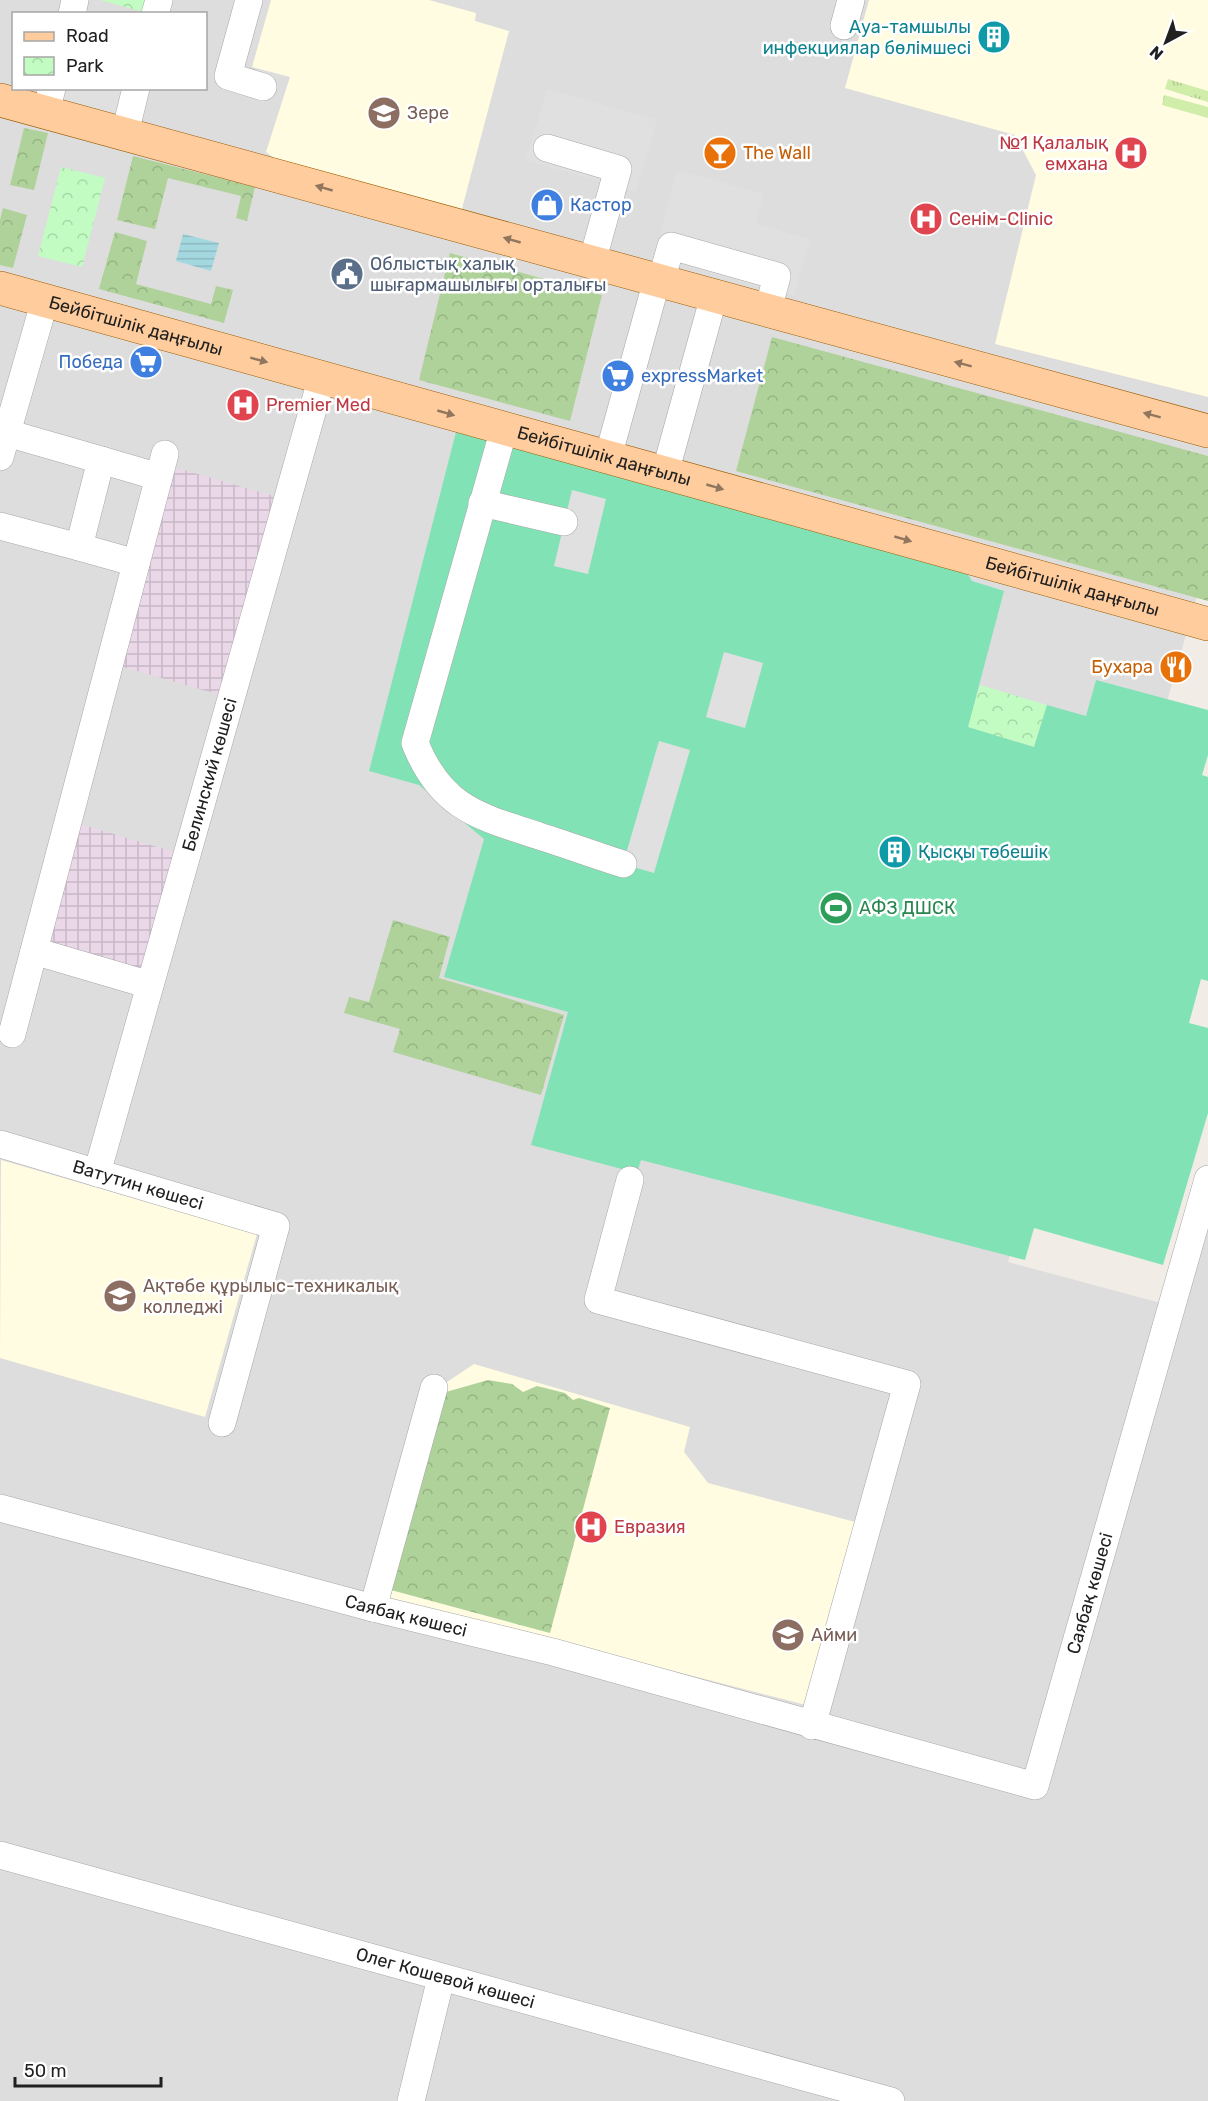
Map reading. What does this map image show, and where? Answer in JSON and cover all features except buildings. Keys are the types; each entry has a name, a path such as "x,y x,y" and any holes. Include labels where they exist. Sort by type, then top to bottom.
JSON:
{"main road":[{"path":"0,100 49,100 125,133 1208,430"},
{"name":"Бейбітшілік даңғылы","path":"0,288 1208,624"}],"street":[{"path":"249,0 228,76 263,87"},
{"path":"125,133 136,90"},
{"path":"547,148 618,169 592,262"},
{"path":"608,457 671,246 777,276 768,310"},
{"path":"665,473 714,296"},
{"path":"12,1034 11,992 34,951 162,465 101,460 2,440 45,300"},
{"name":"Белинский көшесі","path":"97,1173 322,377"},
{"path":"504,429 415,743 424,767 444,792 476,815 623,864"},
{"path":"79,547 101,460"},
{"path":"482,503 564,522"},
{"path":"0,526 136,563"},
{"path":"34,951 150,985"},
{"name":"Ватутин көшесі","path":"0,1144 276,1226 222,1423"},
{"name":"Саябақ көшесі","path":"0,1508 373,1608 553,1652 812,1726 1035,1786 1208,1179"},
{"path":"630,1180 598,1300 907,1384 812,1726"},
{"path":"373,1608 434,1388"},
{"name":"Олег Кошевой көшесі","path":"0,1855 891,2101"},
{"path":"411,2101 441,1978"}],"shaded area":[{"path":"0,0 1208,0 1208,557 1008,1262 1172,1306 1208,1179 1208,2101 0,2101"},
{"name":"Зере","path":"271,0 429,0 476,13 475,21 509,31 460,216 280,162 266,152 290,77 252,67"},
{"path":"869,0 1208,0 1208,397 995,344 1036,175 1015,135 845,88"},
{"path":"547,89 657,120 636,192 526,160"},
{"path":"58,90 130,90 120,126 53,108"},
{"path":"677,170 764,194 756,224 810,239 794,296 654,257"},
{"path":"170,466 277,497 220,695 113,664"},
{"path":"572,490 606,499 588,574 554,566"},
{"path":"724,652 763,663 745,728 706,717"},
{"path":"659,741 690,750 654,873 623,864"},
{"path":"76,823 178,853 143,974 41,945"},
{"name":"Ақтөбе құрылыс-техникалық колледжі","path":"1,1160 257,1234 205,1417 0,1358"},
{"name":"Евразия","path":"474,1364 690,1427 684,1452 708,1483 859,1523 810,1706 386,1597 444,1384"}],"green space":[{"path":"100,0 147,0 144,12"},
{"path":"1168,79 1208,91 1208,102 1165,89"},
{"path":"1164,95 1208,107 1208,118 1162,105"},
{"path":"24,128 48,133 34,190 10,185"},
{"path":"133,156 255,187 247,221 236,218 241,196 168,178 155,229 117,220"},
{"path":"61,167 105,178 82,267 38,256"},
{"path":"3,208 27,215 13,268 0,265 0,220"},
{"path":"115,232 147,241 136,284 211,304 216,286 233,290 224,323 99,289"},
{"path":"450,253 602,295 570,421 419,380"},
{"path":"772,337 1208,456 1208,601 736,471"},
{"name":"АФЗ ДШСК","path":"456,432 963,567 972,581 1004,591 968,727 1034,747 1047,705 1086,716 1096,680 1208,710 1208,755 1202,775 1208,777 1208,981 1201,979 1189,1023 1208,1028 1208,1113 1163,1265 1034,1228 1025,1260 641,1160 637,1173 531,1145 568,1012 444,977 484,839 419,785 369,771"},
{"path":"980,685 1047,705 1034,747 967,727"},
{"path":"393,920 450,937 439,978 564,1015 541,1095 393,1052 400,1029 344,1013 349,997 369,1002"},
{"path":"488,1380 512,1384 523,1392 537,1386 565,1393 573,1400 579,1398 610,1408 550,1633 391,1590 446,1392"}],"water":[{"path":"183,234 219,243 211,271 176,261"}],"place":[{"name":"Ауа-тамшылы инфекциялар бөлімшесі","path":"994,37"},
{"name":"Зере","path":"384,113"},
{"name":"The Wall","path":"720,153"},
{"name":"№1 Қалалық емхана","path":"1131,153"},
{"name":"Кастор","path":"547,205"},
{"name":"Сенім-Clinic","path":"926,219"},
{"name":"Облыстық халық шығармашылығы орталығы","path":"347,274"},
{"name":"Победа","path":"146,362"},
{"name":"expressMarket","path":"618,376"},
{"name":"Premier Med","path":"243,405"},
{"name":"Бухара","path":"1176,667"},
{"name":"Қысқы төбешік","path":"895,852"},
{"name":"АФЗ ДШСК","path":"836,908"},
{"name":"Ақтөбе құрылыс-техникалық колледжі","path":"120,1296"},
{"name":"Евразия","path":"591,1527"},
{"name":"Айми","path":"788,1635"}]}
